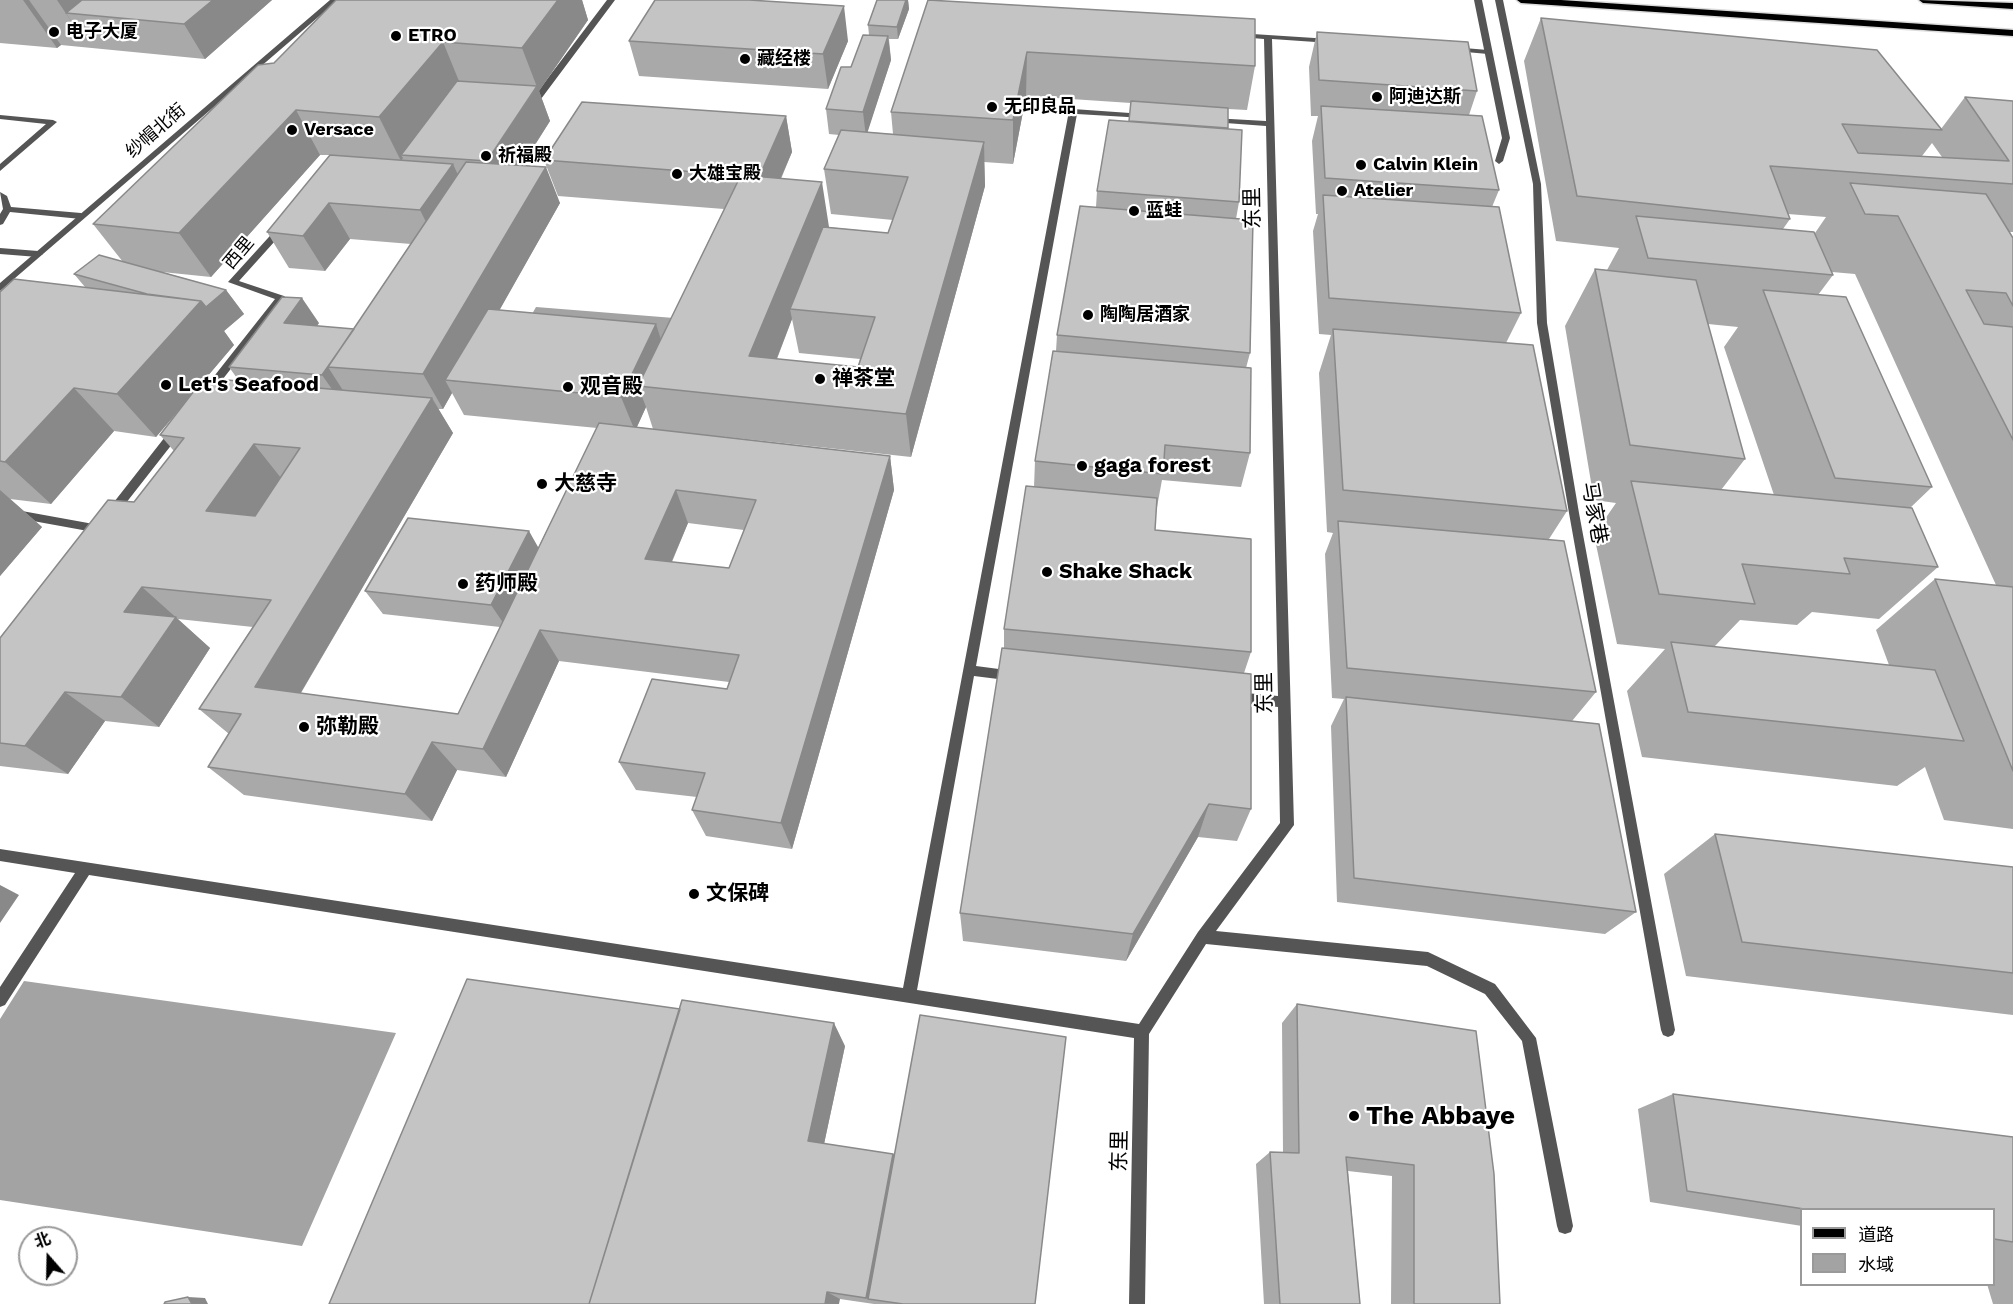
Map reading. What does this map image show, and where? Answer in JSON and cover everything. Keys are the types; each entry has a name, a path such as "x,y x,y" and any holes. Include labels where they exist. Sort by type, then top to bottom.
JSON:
{"main road":[{"path":"1521,0 2013,33"},
{"path":"1923,0 2013,6"}],"street":[{"name":"纱帽北街","path":"0,288 334,0"},
{"path":"520,107 530,107 611,0"},
{"path":"1478,0 1506,138 1499,161"},
{"name":"马家巷","path":"1499,0 1537,184 1542,323 1574,513 1668,1030"},
{"path":"1233,34 1338,41"},
{"name":"东里","path":"1137,1304 1142,1032 1203,937 1287,825 1268,36"},
{"path":"1442,48 1488,51"},
{"path":"909,995 971,671 1073,111 1155,116"},
{"path":"0,117 53,122 0,168"},
{"path":"1201,119 1271,124"},
{"path":"0,195 4,198 7,209 0,222"},
{"path":"7,209 81,216"},
{"name":"西里","path":"201,399 281,298 233,282 287,222"},
{"path":"0,250 38,254"},
{"path":"0,511 96,533 179,427"},
{"path":"971,671 1029,677"},
{"path":"1227,696 1285,702"},
{"path":"0,855 1142,1032"},
{"path":"0,1000 87,867"},
{"path":"1203,937 1428,959 1490,989 1528,1038 1565,1226"}],"water":[{"path":"536,307 674,318 660,349 519,337"},
{"path":"24,981 396,1033 302,1246 0,1200 0,1019"}],"building":[{"path":"82,0 213,0 184,24 66,13"},
{"path":"336,0 558,0 522,48 443,42 379,117 296,110 179,233 93,224 258,65 274,63"},
{"path":"655,0 749,0 844,6 823,54 629,41"},
{"path":"877,0 906,0 897,27 868,25"},
{"path":"928,0 1255,19 1255,66 1027,52 1013,120 891,112"},
{"path":"1541,18 1877,50 1942,130 1842,124 1858,153 2009,161 1965,97 2013,101 2013,184 1770,166 1790,219 1577,196"},
{"path":"1317,32 1468,42 1477,91 1319,80"},
{"path":"863,35 888,36 863,112 826,109 841,67 851,67"},
{"path":"457,81 537,86 487,161 401,155"},
{"path":"1131,101 1228,108 1228,128 1129,121"},
{"path":"582,102 786,116 759,177 544,160"},
{"path":"1321,106 1482,116 1499,190 1325,178"},
{"path":"1109,120 1242,130 1239,202 1097,191"},
{"path":"841,130 984,142 906,414 638,386 741,175 822,182 749,356 858,367 875,317 790,309 823,227 888,233 908,177 824,169"},
{"path":"330,155 453,164 420,210 329,203 303,236 267,232"},
{"path":"466,162 546,167 423,374 328,367"},
{"path":"1850,183 1986,194 2013,238 2013,306 2006,293 1966,290 1984,324 2013,327 2013,440 1898,216 1865,214"},
{"path":"1323,195 1499,207 1521,313 1329,298"},
{"path":"1080,206 1253,220 1250,353 1057,335"},
{"path":"1636,216 1814,232 1833,275 1648,258"},
{"path":"99,255 226,290 206,307 201,301 147,294 74,274"},
{"path":"1595,269 1696,280 1745,459 1630,445"},
{"path":"14,279 201,301 117,394 74,388 5,462 0,461 0,292"},
{"path":"1763,290 1846,297 1932,487 1835,478"},
{"path":"282,297 302,298 284,323 354,329 322,375 229,367"},
{"path":"488,309 656,324 621,397 445,380"},
{"path":"1333,329 1533,345 1567,511 1343,490"},
{"path":"1053,351 1251,368 1250,453 1165,445 1163,474 1035,461"},
{"path":"204,378 432,398 255,687 458,714 599,423 890,456 781,823 692,810 705,773 619,762 652,679 727,689 739,655 540,630 483,749 432,742 405,794 208,767 241,714 199,709 271,600 142,587 124,612 176,617 121,697 65,692 25,746 0,743 0,638 108,500 134,502 184,438 160,435","holes":["254,444 300,448 255,516 206,511","676,490 756,500 729,568 645,559"]},
{"path":"1631,481 1912,508 1938,567 1844,558 1850,574 1742,564 1755,604 1659,594"},
{"path":"1026,486 1157,498 1155,530 1251,539 1251,652 1004,629"},
{"path":"408,518 529,531 491,605 365,591"},
{"path":"1338,521 1564,541 1596,692 1347,668"},
{"path":"1935,579 2013,587 2013,771"},
{"path":"1671,642 1935,670 1964,741 1688,712"},
{"path":"1002,648 1251,674 1251,809 1209,804 1133,934 960,913"},
{"path":"1346,697 1599,724 1636,912 1354,878"},
{"path":"1715,834 2013,867 2013,973 1742,942"},
{"path":"467,979 680,1009 589,1304 329,1304"},
{"path":"682,1000 834,1023 808,1141 893,1154 866,1298 827,1292 825,1304 589,1304"},
{"path":"1297,1004 1476,1031 1494,1174 1500,1304 1414,1304 1414,1165 1346,1157 1360,1304 1280,1304 1270,1152 1299,1153"},
{"path":"920,1015 1066,1037 1035,1304 903,1304 868,1299"},
{"path":"1673,1094 2013,1137 2013,1242 1995,1239 1995,1208 1800,1208 1687,1191"},
{"path":"188,1297 192,1304 164,1304 165,1302"}],"place":[{"name":"电子大厦","path":"54,32"},
{"name":"ETRO","path":"396,36"},
{"name":"藏经楼","path":"745,59"},
{"name":"阿迪达斯","path":"1377,97"},
{"name":"无印良品","path":"992,107"},
{"name":"Versace","path":"292,130"},
{"name":"祈福殿","path":"486,156"},
{"name":"Calvin Klein","path":"1361,165"},
{"name":"大雄宝殿","path":"677,174"},
{"name":"Atelier","path":"1342,191"},
{"name":"蓝蛙","path":"1134,211"},
{"name":"陶陶居酒家","path":"1088,315"},
{"name":"禅茶堂","path":"820,379"},
{"name":"Let's Seafood","path":"166,385"},
{"name":"观音殿","path":"568,387"},
{"name":"gaga forest","path":"1082,466"},
{"name":"大慈寺","path":"542,484"},
{"name":"Shake Shack","path":"1047,572"},
{"name":"药师殿","path":"463,584"},
{"name":"弥勒殿","path":"304,727"},
{"name":"文保碑","path":"694,894"},
{"name":"The Abbaye","path":"1354,1116"}]}
